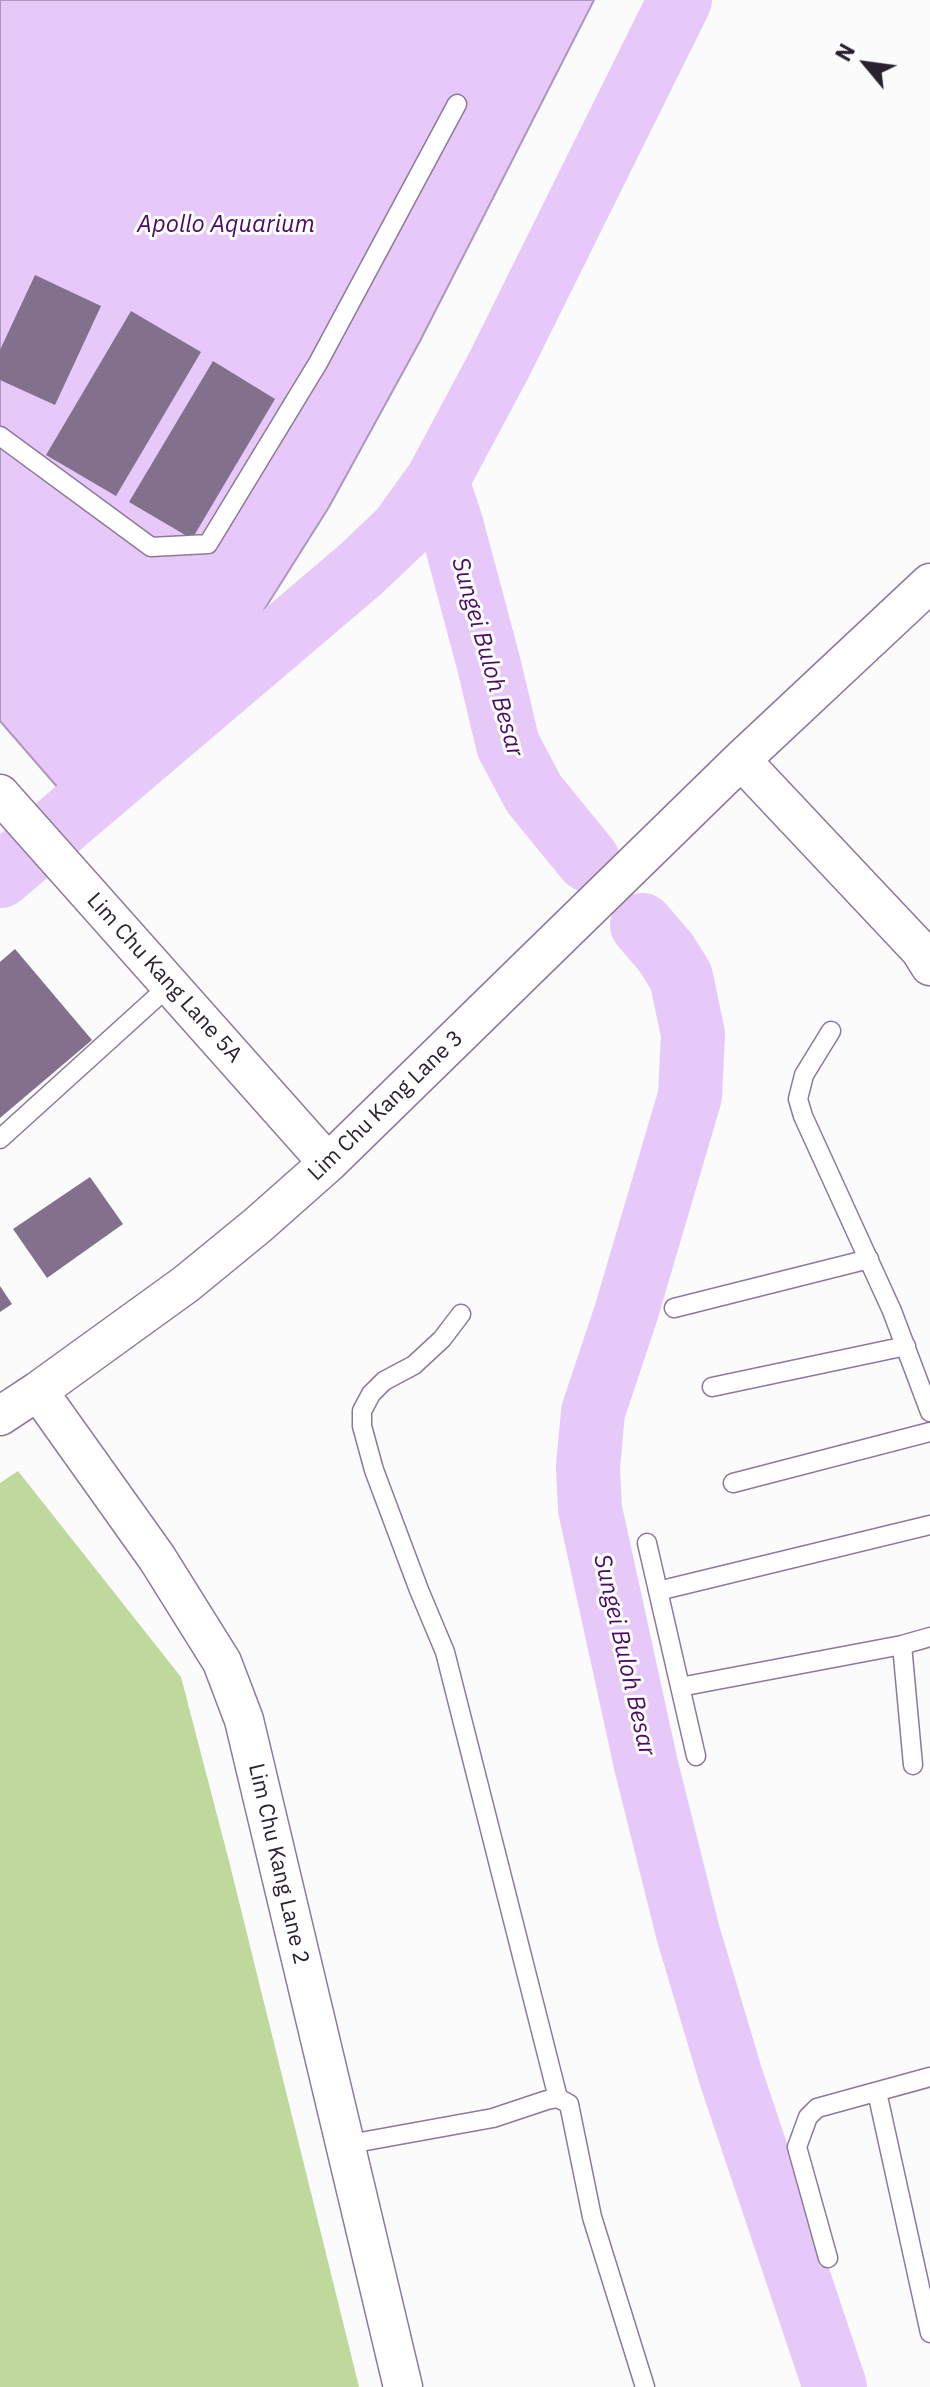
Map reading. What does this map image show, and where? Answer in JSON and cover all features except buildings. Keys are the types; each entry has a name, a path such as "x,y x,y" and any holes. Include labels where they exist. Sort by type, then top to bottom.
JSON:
{"street":[{"name":"Lim Chu Kang Lane 3","path":"0,1416 186,1284 328,1163 741,760 930,583"},
{"path":"741,760 920,950 930,966"},
{"name":"Lim Chu Kang Lane 5A","path":"0,794 328,1163"},
{"name":"Lim Chu Kang Lane 2","path":"38,1391 157,1558 222,1662 244,1720 403,2387"}],"lane":[{"path":"0,436 151,547 208,544 318,363 457,104"},
{"path":"0,1139 170,985"},
{"path":"831,1031 804,1075 798,1099 926,1386 930,1412"},
{"path":"674,1308 869,1259"},
{"path":"461,1314 442,1339 414,1365 384,1381 371,1394 362,1411 362,1426 379,1483 445,1652 558,2098"},
{"path":"712,1387 906,1346"},
{"path":"733,1483 930,1432"},
{"path":"658,1591 930,1525"},
{"path":"647,1543 696,1756"},
{"path":"680,1687 930,1637"},
{"path":"902,1645 913,1765"},
{"path":"828,2258 797,2147 808,2117 817,2108 930,2077"},
{"path":"877,2092 930,2333"},
{"path":"344,2145 493,2118 547,2100 558,2098 569,2104 592,2217 645,2387"}],"green space":[{"path":"18,1471 181,1677 359,2387 0,2387 0,1483"}],"water":[{"name":"Apollo Aquarium","path":"0,0 594,0 420,341 329,507 247,637 59,789 0,721"}],"waterway":[{"path":"0,876 361,569 401,531 437,481 499,365 680,0"},
{"name":"Sungei Buloh Besar","path":"437,481 451,523 508,745 534,794 588,860"},
{"name":"Sungei Buloh Besar","path":"642,925 666,953 681,977 693,1034 690,1096 626,1313 593,1412 588,1467 590,1509 646,1765 688,1933 731,2077 835,2387"}]}
